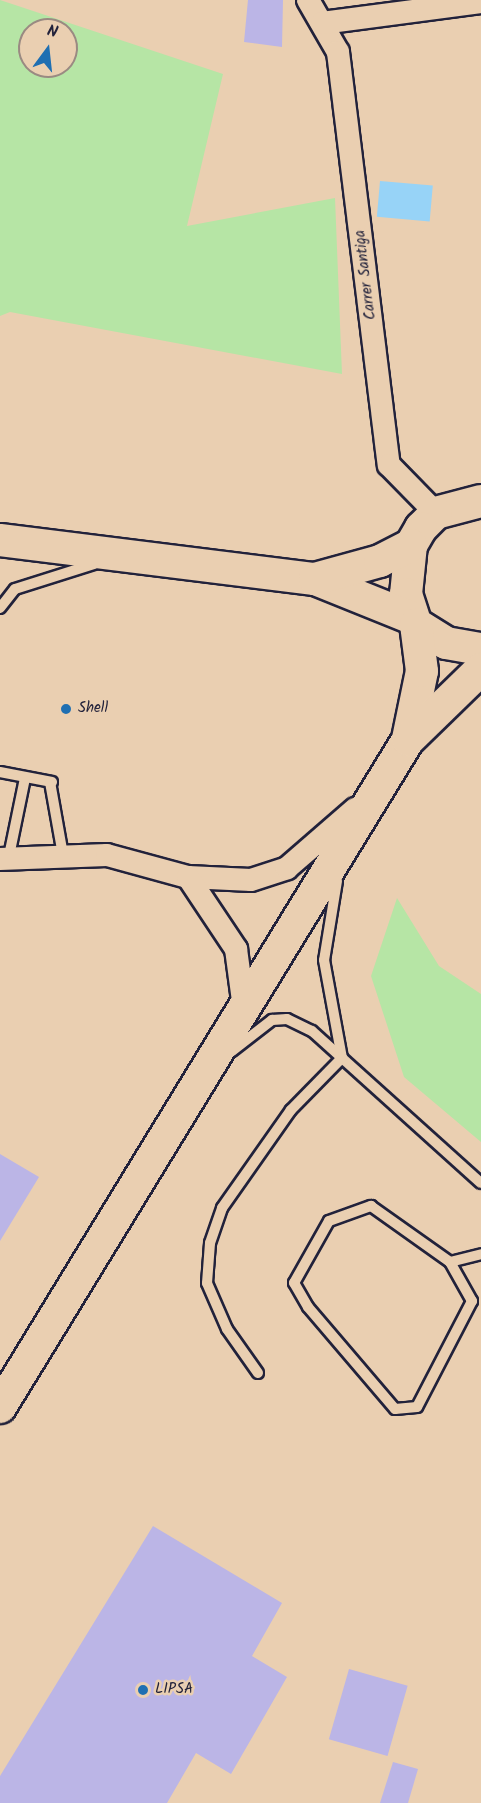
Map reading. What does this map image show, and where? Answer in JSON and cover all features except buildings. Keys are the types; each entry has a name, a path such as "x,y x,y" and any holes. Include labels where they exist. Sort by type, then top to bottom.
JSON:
{"main road":[{"path":"315,579 380,561 411,545 436,513 481,501"},
{"path":"0,540 315,579 414,621 446,643 481,649"},
{"path":"408,740 422,671 414,621 406,594 411,545"},
{"path":"0,1407 408,740 481,669"}],"street":[{"name":"Carrer Santiga","path":"308,0 338,52 389,465 436,513"},
{"path":"322,23 481,2"},
{"path":"4,858 107,855 188,877 251,880 287,868 329,835 385,778"},
{"path":"188,877 236,949 244,1008"}],"lane":[{"path":"0,608 15,589 88,564 182,563"},
{"path":"0,772 52,782 63,855"},
{"path":"4,858 25,778"},
{"path":"342,1058 324,960 326,925 359,818"},
{"path":"195,1089 260,1025 272,1020 287,1020 312,1031 481,1183"},
{"path":"258,1373 227,1329 207,1283 210,1243 222,1208 285,1119 342,1058"},
{"path":"450,1262 472,1301 417,1407 395,1408 308,1307 294,1283 329,1221 371,1206 450,1262 481,1254"}],"green space":[{"path":"0,0 54,18 18,18 18,78 78,78 78,26 223,74 187,226 335,198 342,374 10,312 0,316"},
{"path":"397,898 439,966 481,994 481,1142 404,1077 371,976"}],"water":[{"path":"380,181 433,186 430,221 377,217"}],"place":[{"name":"Shell","path":"66,709"},
{"name":"LIPSA","path":"143,1690"}]}
